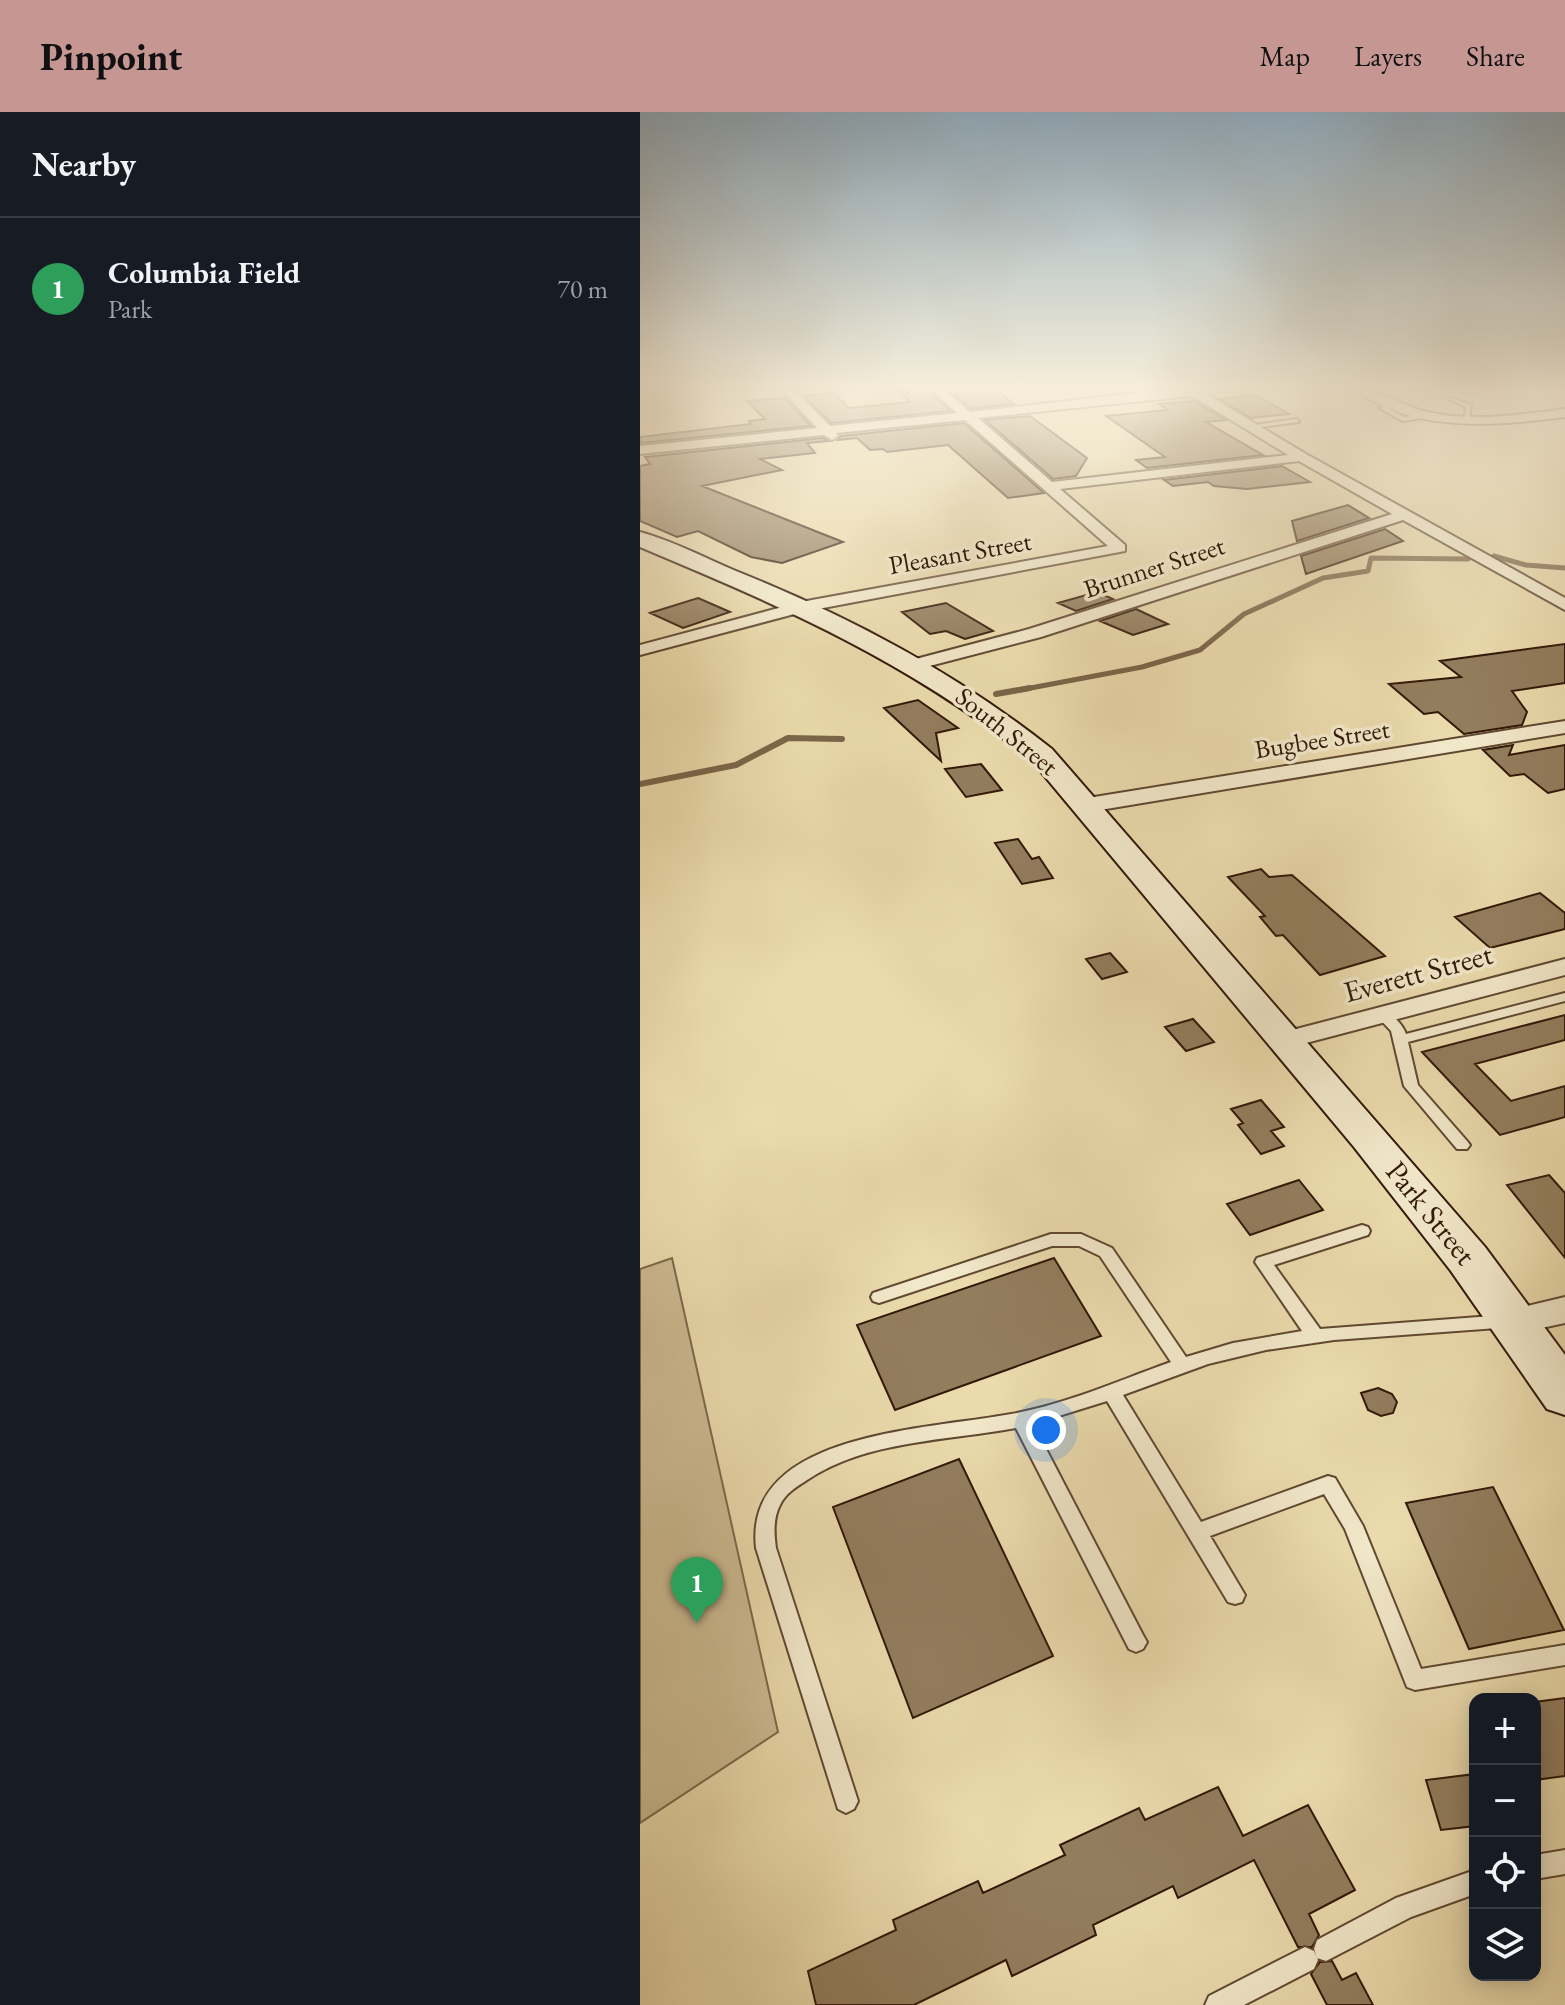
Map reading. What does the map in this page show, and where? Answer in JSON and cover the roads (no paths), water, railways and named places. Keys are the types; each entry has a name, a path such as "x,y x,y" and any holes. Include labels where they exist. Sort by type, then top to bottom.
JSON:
{"main road":[{"name":"South Street","path":"640,539 801,607 918,664 1019,735 1088,805 1287,1040"},
{"name":"Park Street","path":"1287,1040 1459,1248 1565,1394"}],"street":[{"name":"Pleasant Street","path":"801,607 1120,548 1037,474"},
{"path":"1051,486 1152,474"},
{"path":"1332,474 1565,605"},
{"name":"Brunner Street","path":"918,664 1035,633 1404,515"},
{"path":"640,650 801,607"},
{"name":"Bugbee Street","path":"1088,805 1565,727"},
{"name":"Everett Street","path":"1287,1040 1562,970"},
{"path":"1514,1321 1565,1310"}],"lane":[{"path":"1400,1040 1565,997"},
{"path":"1383,1015 1398,1030 1411,1086 1462,1145"},
{"path":"1316,1337 1263,1262 1362,1231"},
{"path":"879,1297 1051,1240 1081,1240 1106,1252 1182,1365"},
{"path":"846,1801 766,1548 763,1526 770,1503 784,1485 830,1457 864,1447 1021,1420 1112,1393 1182,1365 1234,1350 1316,1337 1514,1321"},
{"path":"1112,1393 1235,1595"},
{"path":"1021,1420 1136,1642"},
{"path":"1197,1532 1328,1484 1353,1526 1415,1680 1565,1655"},
{"path":"1541,1866 1565,1862"},
{"path":"1218,2005 1405,1907 1469,1884"}],"waterway":[{"path":"1494,556 1526,565 1565,568"},
{"path":"1020,690 1142,667 1200,650 1244,614 1323,578 1368,571 1371,558 1468,559"},
{"path":"996,694 1030,688"},
{"path":"640,784 736,765 788,738 842,739"}],"place":[{"name":"Columbia Field","path":"697,1623"}]}
